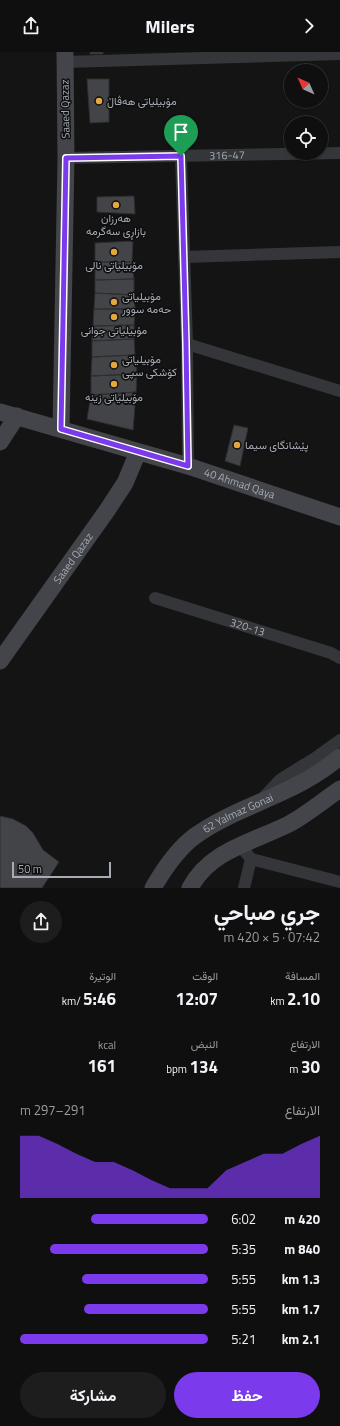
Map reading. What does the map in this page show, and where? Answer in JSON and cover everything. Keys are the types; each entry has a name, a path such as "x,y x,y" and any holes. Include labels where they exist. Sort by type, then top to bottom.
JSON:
{"street":[{"path":"65,57 339,53"},
{"name":"Saaed Qazaz","path":"61,429 66,158 65,57"},
{"name":"316-47","path":"66,158 340,153"},
{"path":"181,156 188,466"},
{"path":"184,257 340,252"},
{"path":"186,344 340,391"},
{"name":"40 Ahmad Qaya","path":"0,412 188,466 340,517"},
{"path":"0,442 17,416"},
{"name":"Saaed Qazaz","path":"0,661 108,510 125,484 138,452"},
{"name":"320-13","path":"155,598 331,653 340,658"},
{"path":"259,802 281,779 315,758 340,740"},
{"name":"62 Yalmaz Gonai","path":"153,888 166,866 194,837 208,827 309,779 340,757"},
{"path":"190,888 202,871 216,857 290,823 340,789"},
{"path":"240,845 251,859 340,882"},
{"path":"244,888 251,859"}],"building":[{"path":"90,52 103,52 103,54 90,54"},
{"name":"مۆبیلیاتی هەڤاڵ","path":"87,79 109,79 109,122 90,123"},
{"name":"هەرزان بازاڕی سەگرمە","path":"134,196 135,214 97,212 97,197"},
{"name":"مۆبیلیاتی نالی","path":"133,241 132,262 95,262 95,243"},
{"path":"95,262 132,262 134,279 95,280"},
{"name":"مۆبیلیاتی نالی","path":"134,279 134,295 95,293 95,280"},
{"name":"مۆبیلیاتی حەمە سوور","path":"95,293 134,295 135,309 94,309"},
{"name":"مۆبیلیاتی جوانی","path":"94,309 135,309 134,325 93,326"},
{"path":"134,325 134,339 92,341 93,326"},
{"path":"134,339 135,355 92,357 92,341"},
{"name":"مۆبیلیاتی کۆشکی سپی","path":"135,355 137,374 91,376 92,357"},
{"name":"مۆبیلیاتی زینە","path":"137,374 136,392 91,395 91,376"},
{"path":"136,392 133,430 87,419 91,395"},
{"name":"پێشانگای سیما","path":"234,425 248,428 240,466 225,461"},
{"path":"0,816 13,819 26,826 33,833 43,850 59,862 42,888 0,888"}],"place":[{"name":"مۆبیلیاتی هەڤاڵ","path":"99,101"},
{"name":"هەرزان بازاڕی سەگرمە","path":"116,205"},
{"name":"مۆبیلیاتی نالی","path":"114,252"},
{"name":"مۆبیلیاتی حەمە سوور","path":"114,302"},
{"name":"مۆبیلیاتی جوانی","path":"114,317"},
{"name":"مۆبیلیاتی کۆشکی سپی","path":"114,365"},
{"name":"مۆبیلیاتی زینە","path":"114,384"},
{"name":"پێشانگای سیما","path":"237,445"}],"route":[{"path":"181,156 188,466 61,429 66,158 181,156"}]}
